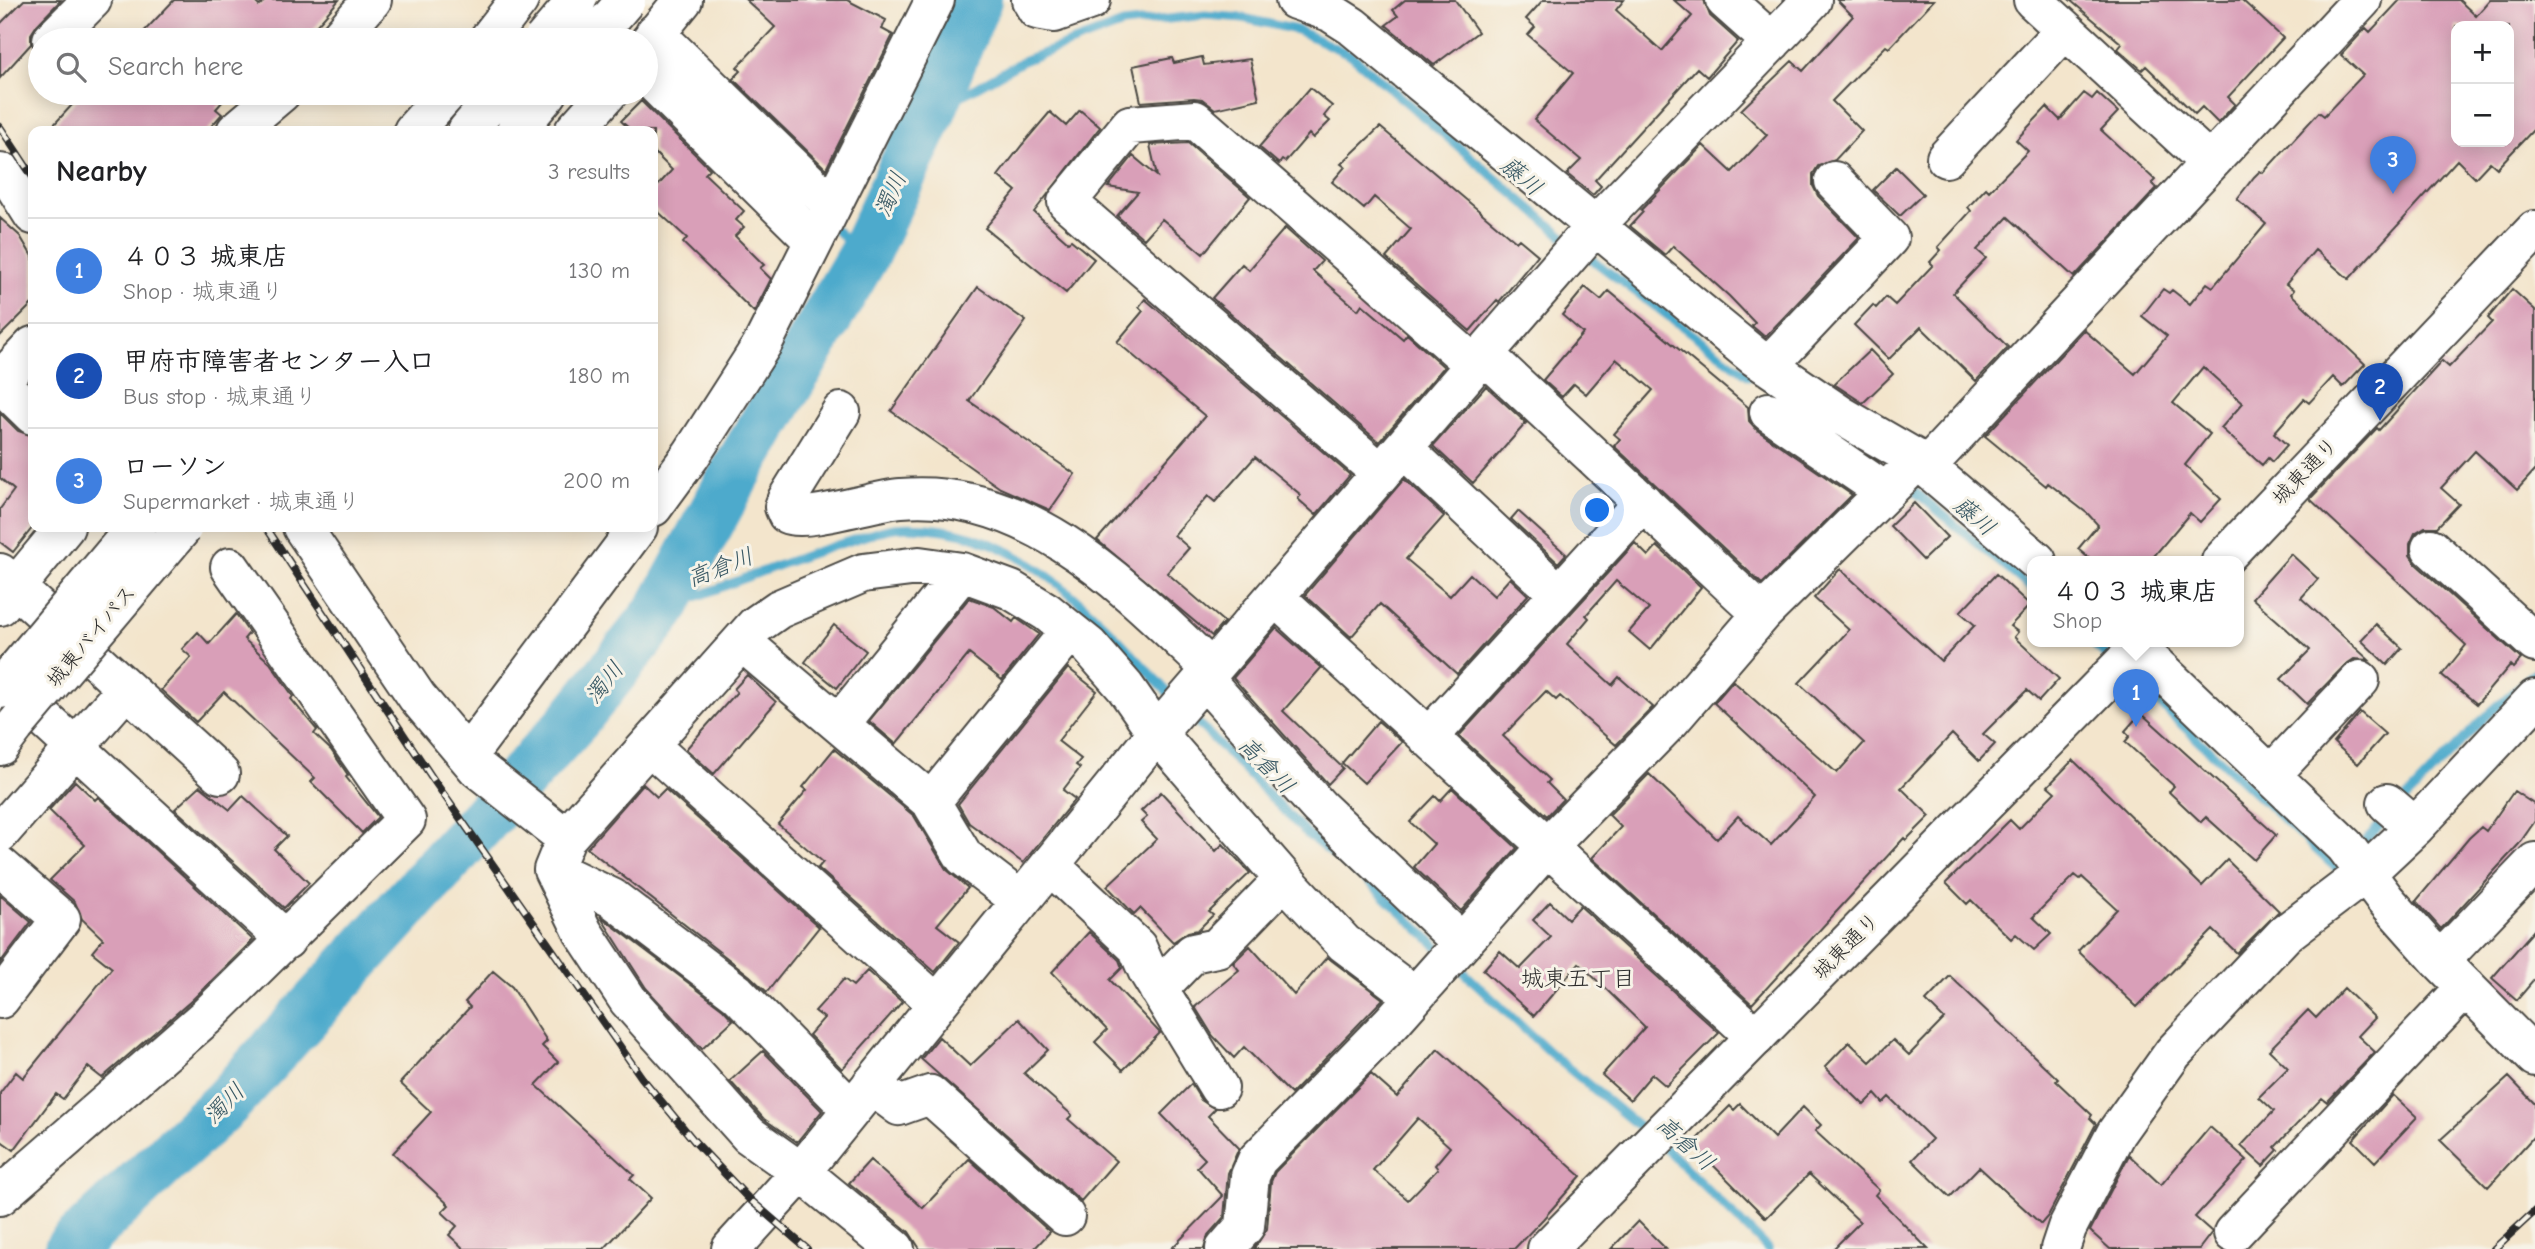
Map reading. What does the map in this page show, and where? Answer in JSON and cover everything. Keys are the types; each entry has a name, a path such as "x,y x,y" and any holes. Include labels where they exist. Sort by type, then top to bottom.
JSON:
{"main road":[{"path":"64,28 92,0"},
{"path":"348,28 372,0"},
{"path":"497,28 519,0"},
{"path":"558,0 592,28"},
{"path":"553,28 577,0"},
{"path":"602,28 626,0"},
{"path":"658,36 683,0"},
{"path":"658,500 691,455 763,343 935,0"},
{"path":"1031,0 1037,10 1054,13 1091,0"},
{"path":"1295,0 1330,12 1352,26 1592,230 1768,366 1919,464 2031,556"},
{"path":"1725,0 1772,42"},
{"path":"739,1246 1163,727 1392,460 1592,230 1812,0"},
{"path":"2033,0 2210,163"},
{"path":"1225,1249 1245,1226 1250,1176 1257,1160 1391,1023 1547,847 1670,721 1762,614 1886,492 1919,464 2210,163 2362,0"},
{"path":"1945,158 2064,31"},
{"path":"658,58 823,223"},
{"path":"242,126 267,105"},
{"path":"418,126 437,105"},
{"path":"471,126 489,105"},
{"path":"520,126 538,105"},
{"path":"578,126 597,105"},
{"path":"1559,594 1067,202 1130,125 1195,120 1481,360 1643,502 1762,614"},
{"path":"0,173 7,174 28,207"},
{"path":"1768,366 1889,238 1834,181"},
{"name":"城東通り","path":"2226,556 2535,230"},
{"path":"10,364 28,404"},
{"path":"841,412 787,499 784,507 787,514 805,519 856,504 902,498 939,499 998,510 1042,530 1085,556 1133,595 1319,807 1461,942"},
{"path":"1769,412 1886,492"},
{"path":"1428,738 1643,502"},
{"path":"60,532 5,589 126,689 220,774"},
{"name":"城東バイパス","path":"0,689 132,532"},
{"name":"城東バイパス","path":"8,736 179,532"},
{"path":"305,532 417,697 472,762 612,898 737,993 861,1097 899,1107 930,1095 1065,1216"},
{"path":"472,762 634,532"},
{"path":"2431,548 2535,643"},
{"path":"559,846 756,625 779,609 863,573 919,566 962,572 1011,590 1089,646 1163,727 1284,879 1344,943 1424,983"},
{"path":"0,1196 207,1016 406,821 230,567"},
{"path":"839,724 962,572"},
{"path":"1275,597 1756,1037"},
{"path":"931,803 1070,631"},
{"path":"742,642 931,803 964,856 1021,901"},
{"path":"2131,653 2272,775 2357,860 2385,899 2453,974 2527,1034"},
{"name":"城東通り","path":"1546,1249 2131,653"},
{"path":"0,679 286,940"},
{"path":"2272,775 2360,680"},
{"path":"0,833 126,689"},
{"path":"2061,1247 2067,1228 2116,1133 2173,1053 2357,860 2529,690"},
{"path":"650,746 937,1004"},
{"path":"559,846 583,932 628,1000 749,1135 801,1171 895,1249"},
{"path":"2233,1233 2453,974 2535,862"},
{"path":"1051,864 1137,947 1158,989 1219,1088"},
{"path":"0,866 61,919 0,999"},
{"path":"1158,989 1192,953 1217,948 1284,879"}],"building":[{"path":"24,0 61,0 35,28 28,28 28,47 0,78 0,24"},
{"path":"174,0 253,0 259,6 266,0 339,0 314,28 147,28"},
{"path":"746,0 847,0 886,20 882,29 893,35 826,169 733,79 741,71 737,67 775,27"},
{"path":"1405,0 1455,0 1478,32 1434,65 1386,25 1398,16 1393,10"},
{"path":"1543,0 1624,0 1616,10 1662,51 1692,16 1674,0 1704,0 1710,16 1738,41 1707,77 1697,68 1595,180 1601,186 1593,195 1567,174 1581,160 1534,120 1573,73 1528,35 1535,27 1526,19"},
{"path":"1837,0 1934,0 1889,48 1886,46 1832,101 1862,131 1835,160 1818,166 1813,174 1813,186 1818,196 1859,238 1765,337 1752,326 1755,323 1729,296 1673,246 1665,255 1630,226 1643,212 1641,210 1703,145 1732,172 1767,135 1741,110 1792,61 1803,71 1853,16"},
{"path":"2070,0 2242,0 2283,38 2228,97 2235,104 2218,123 2202,107 2195,114 2146,66 2142,70 2118,49 2122,44"},
{"path":"2400,0 2459,0 2476,16 2490,0 2535,0 2535,128 2497,168 2490,162 2475,178 2457,160 2349,279 2315,250 2286,284 2294,290 2291,294 2365,364 2343,387 2333,377 2309,403 2304,399 2274,433 2287,445 2272,462 2268,458 2262,465 2221,428 2243,403 2203,367 2173,403 2210,434 2185,465 2221,499 2200,522 2190,513 2154,556 2086,556 2078,549 2098,525 2088,514 2048,483 2046,486 1985,436 2084,330 2135,374 2167,336 2142,316 2163,289 2169,293 2172,290 2190,304 2207,283 2213,287 2266,224 2237,199 2254,177 2260,171 2263,173 2319,112 2324,116 2363,75 2341,55 2366,28 2370,32"},
{"path":"1202,57 1204,65 1250,59 1259,99 1215,109 1202,99 1194,98 1141,102 1133,66 1172,58 1174,63"},
{"path":"1310,88 1332,106 1324,116 1330,121 1313,138 1309,134 1285,162 1282,160 1279,164 1259,147"},
{"path":"2084,93 2092,99 2097,93 2118,112 2101,130 2155,180 2152,183 2157,188 2074,277 2008,217 1977,250 1986,258 1953,293 2008,347 1976,381 1921,327 1889,359 1854,325 1873,305 1876,308 1886,297 1895,305 1933,265 1930,262 1941,250 1938,247 1971,211 1968,207 1986,188 1989,191 2028,151 2016,140 2047,107 2060,120"},
{"path":"72,105 220,105 216,109 222,114 211,126 53,126"},
{"path":"637,105 645,105 710,169 705,174 744,211 736,220 744,227 735,236 764,265 760,268 771,279 754,312 683,243 687,238 658,212 658,185 672,170 658,156 658,126 626,126 621,121"},
{"path":"1080,110 1100,127 1034,212 1068,242 1071,240 1094,259 1066,293 985,228 1016,191 998,176 1022,145 1050,112 1066,126"},
{"path":"1380,127 1516,242 1519,239 1538,255 1499,302 1497,300 1470,331 1386,258 1411,229 1374,197 1364,209 1332,182 1345,167 1341,164"},
{"path":"1188,143 1250,197 1203,254 1162,219 1144,239 1117,216 1138,192 1108,187 1133,156 1157,176 1150,145"},
{"path":"1896,167 1923,194 1900,216 1873,190"},
{"path":"0,218 20,236 28,250 28,308 0,336"},
{"path":"1285,228 1322,261 1313,271 1358,310 1362,304 1403,339 1407,334 1444,367 1379,442 1212,298 1242,264 1249,270"},
{"path":"978,287 1026,321 969,401 1075,474 1050,510 1000,488 891,411"},
{"path":"1585,287 1601,300 1609,291 1748,407 1749,421 1757,430 1852,495 1762,584 1614,446 1620,439 1614,434 1653,390 1616,359 1586,394 1574,384 1562,397 1543,380 1583,333 1562,315"},
{"path":"2512,289 2535,310 2535,470 2517,490 2475,451 2441,488 2459,504 2437,527 2425,527 2415,533 2410,544 2410,555 2416,564 2521,659 2513,668 2510,665 2477,704 2442,675 2466,645 2310,499 2377,428 2379,430 2442,361 2449,367 2492,322 2488,318"},
{"path":"1145,299 1350,475 1316,515 1298,499 1301,495 1255,457 1215,502 1208,496 1174,535 1189,548 1167,573 1224,622 1212,636 1097,540 1205,416 1117,342 1143,311 1139,307"},
{"path":"1870,350 1893,374 1863,403 1834,384"},
{"path":"1486,386 1526,423 1473,483 1433,446"},
{"path":"0,413 18,431 28,434 29,532 13,552 0,542 0,509 14,490 0,478"},
{"path":"1404,479 1444,516 1406,559 1450,596 1470,574 1494,596 1510,578 1528,595 1457,674 1380,604 1351,637 1305,595"},
{"path":"1914,503 1947,537 1923,560 1890,526"},
{"path":"1518,511 1566,554 1558,563 1511,519"},
{"path":"1635,543 1648,556 1657,546 1701,587 1650,650 1629,632 1649,609 1616,581 1586,615 1589,618 1567,644 1612,685 1619,677 1653,707 1616,745 1560,696 1556,700 1546,691 1503,736 1550,780 1547,783 1563,799 1547,816 1459,736"},
{"path":"2291,554 2318,579 2301,598 2369,660 2354,659 2345,665 2307,704 2281,679 2310,650 2252,598"},
{"path":"1840,569 1941,661 1975,625 1960,612 1996,574 2027,602 2027,608 2010,626 2018,632 2014,637 2059,679 2039,701 2027,690 1983,734 1995,744 1979,761 1952,734 1901,788 1930,816 1906,840 1904,838 1752,1004 1592,858 1621,827 1609,815 1649,774 1717,839 1738,816 1771,845 1815,797 1714,703 1733,681 1837,773 1864,743 1799,683 1849,630 1814,598"},
{"path":"969,598 994,607 1013,622 1016,618 1039,634 1002,680 969,654 896,744 869,721"},
{"path":"236,614 249,633 244,639 270,663 293,696 291,699 317,730 314,734 331,750 348,775 346,777 378,817 362,833 311,782 315,778 224,692 196,722 161,690 191,657 182,649 198,632 209,644"},
{"path":"2376,624 2402,648 2387,665 2361,640"},
{"path":"834,625 866,651 837,688 805,662"},
{"path":"1276,628 1321,668 1283,711 1343,768 1328,784 1233,678"},
{"path":"1068,668 1097,691 1058,741 1081,759 1076,765 1080,768 1063,790 1075,799 1023,863 969,823 958,804"},
{"path":"747,675 776,702 714,774 686,749 737,692 734,689"},
{"path":"2360,712 2385,734 2358,764 2334,743"},
{"path":"2141,713 2276,835 2254,860 2206,817 2201,822 2169,792 2174,786 2125,742 2130,736 2125,731"},
{"path":"1378,721 1402,742 1364,783 1342,763"},
{"path":"834,749 914,816 946,869 968,888 937,925 959,942 935,972 818,868 823,862 778,824 807,790 803,787"},
{"path":"2073,760 2202,886 2227,860 2279,911 2237,953 2213,930 2137,1007 2078,951 2117,909 2082,877 2080,879 2075,875 2033,917 2051,934 2034,950 2016,934 2011,939 1971,900 1967,904 1946,883 2010,820 2019,829 2055,792 2048,786"},
{"path":"75,781 95,800 98,797 253,940 192,1000 102,1078 88,1067 63,1099 56,1094 14,1150 0,1140 0,1093 16,1072 23,1078 112,968 92,952 103,939 82,919 75,902 50,880 85,845 49,810"},
{"path":"643,784 657,797 665,789 819,927 767,992 587,848"},
{"path":"200,786 230,810 243,796 287,836 274,849 309,883 284,908 175,809"},
{"path":"1452,788 1517,848 1461,911 1414,867 1434,844 1410,822 1435,796 1440,801"},
{"path":"2514,791 2535,805 2535,821 2519,844 2441,929 2416,901 2469,838 2481,827 2486,831"},
{"path":"1161,792 1216,851 1223,844 1250,873 1209,912 1213,915 1198,930 1188,932 1173,942 1140,908 1134,914 1107,886 1157,839 1141,822 1147,817 1141,811"},
{"path":"0,895 31,922 0,963"},
{"path":"1550,902 1568,919 1580,906 1719,1033 1666,1086 1652,1074 1630,1100 1602,1075 1645,1027 1579,963 1534,1016 1483,970 1500,951 1520,969 1551,937 1533,920"},
{"path":"600,916 723,1009 733,1020 702,1049 646,988"},
{"path":"2535,929 2535,979 2517,1000 2492,978"},
{"path":"1089,932 1119,960 1122,968 1110,980 1160,1033 1123,1070 1095,1042 1107,1030 1052,972"},
{"path":"1250,946 1294,995 1327,957 1383,999 1291,1094 1244,1047 1234,1058 1213,1036 1195,1007 1239,970 1233,963"},
{"path":"493,971 512,987 547,1041 542,1046 558,1062 536,1085 634,1175 630,1179 651,1198 604,1249 464,1249 449,1235 457,1226 442,1212 449,1205 393,1153 431,1112 400,1083 470,1007 465,1002"},
{"path":"867,971 902,1002 842,1069 809,1035 824,1018 815,1011 844,979 853,986"},
{"path":"1950,976 2058,1079 2056,1081 2092,1115 2090,1118 2096,1124 2048,1216 2041,1224 1979,1167 1950,1197 1912,1160 1932,1139 1889,1097 1883,1103 1875,1094 1864,1105 1825,1067 1849,1042 1870,1062 1893,1040 1909,1055 1944,1019 1926,1001"},
{"path":"2344,988 2375,1018 2358,1036 2375,1052 2327,1102 2322,1098 2275,1147 2278,1150 2263,1166 2241,1146 2274,1111 2259,1097 2288,1068 2269,1050 2308,1010 2316,1018"},
{"path":"1019,1019 1048,1050 1024,1073 1072,1115 1068,1119 1116,1161 1081,1201 921,1059 939,1037 970,1066"},
{"path":"1438,1049 1581,1176 1514,1249 1254,1249 1267,1229 1271,1182 1275,1172 1371,1074 1397,1097","holes":["1418,1118 1450,1147 1435,1165 1438,1169 1408,1200 1373,1170"]},
{"path":"763,1051 822,1111 797,1142 764,1119 730,1081"},
{"path":"2509,1077 2535,1104 2535,1135 2488,1187 2440,1140"},
{"path":"1191,1084 1201,1100 1215,1109 1208,1116 1239,1148 1228,1173 1224,1217 1208,1235 1204,1249 1171,1249 1223,1196 1197,1167 1205,1159 1161,1114"},
{"path":"2393,1095 2417,1117 2375,1162 2353,1140"},
{"path":"1740,1104 1774,1138 1803,1107 1821,1125 1815,1131 1879,1190 1875,1195 1928,1249 1833,1249 1860,1222 1809,1174 1766,1218 1692,1144 1730,1106 1734,1110"},
{"path":"2210,1127 2247,1160 2195,1217 2212,1232 2199,1249 2110,1249 2090,1231 2129,1155 2161,1185"},
{"path":"969,1159 1050,1232 1034,1249 920,1249 909,1232 849,1183 870,1160 923,1208"},
{"path":"1638,1221 1666,1249 1611,1249"}],"waterway":[{"name":"濁川","path":"70,1249 226,1103 575,719 662,609 733,478 863,256 929,114 976,0"},
{"name":"藤川","path":"929,114 1025,60 1123,24 1205,15 1243,18 1297,30 1351,55 1570,242"},
{"path":"833,227 863,256"},
{"name":"藤川","path":"1583,253 1749,376"},
{"name":"藤川","path":"1905,483 2027,585"},
{"name":"高倉川","path":"662,609 805,556 879,532 894,528 939,529 980,539 1017,556 1052,579 1116,637 1174,699"},
{"name":"藤川","path":"2097,647 2113,661"},
{"name":"藤川","path":"2402,803 2484,718 2535,672"},
{"name":"藤川","path":"2126,673 2338,870 2346,861"},
{"name":"高倉川","path":"1187,712 1308,835 1372,885 1442,951"},
{"name":"藤川","path":"2358,848 2389,816"},
{"name":"高倉川","path":"1454,963 1549,1052 1648,1134"},
{"name":"高倉川","path":"1662,1145 1768,1249"}],"railway":[{"path":"0,127 28,169"},
{"path":"269,532 435,782 642,1078 695,1142 747,1197 807,1249"},
{"path":"2494,1249 2535,1211"}],"place":[{"name":"ローソン","path":"2393,194"},
{"name":"甲府市障害者センター入口","path":"2380,421"},
{"name":"４０３ 城東店","path":"2136,727"}],"district":[{"name":"城東五丁目","path":"1578,978"}]}
